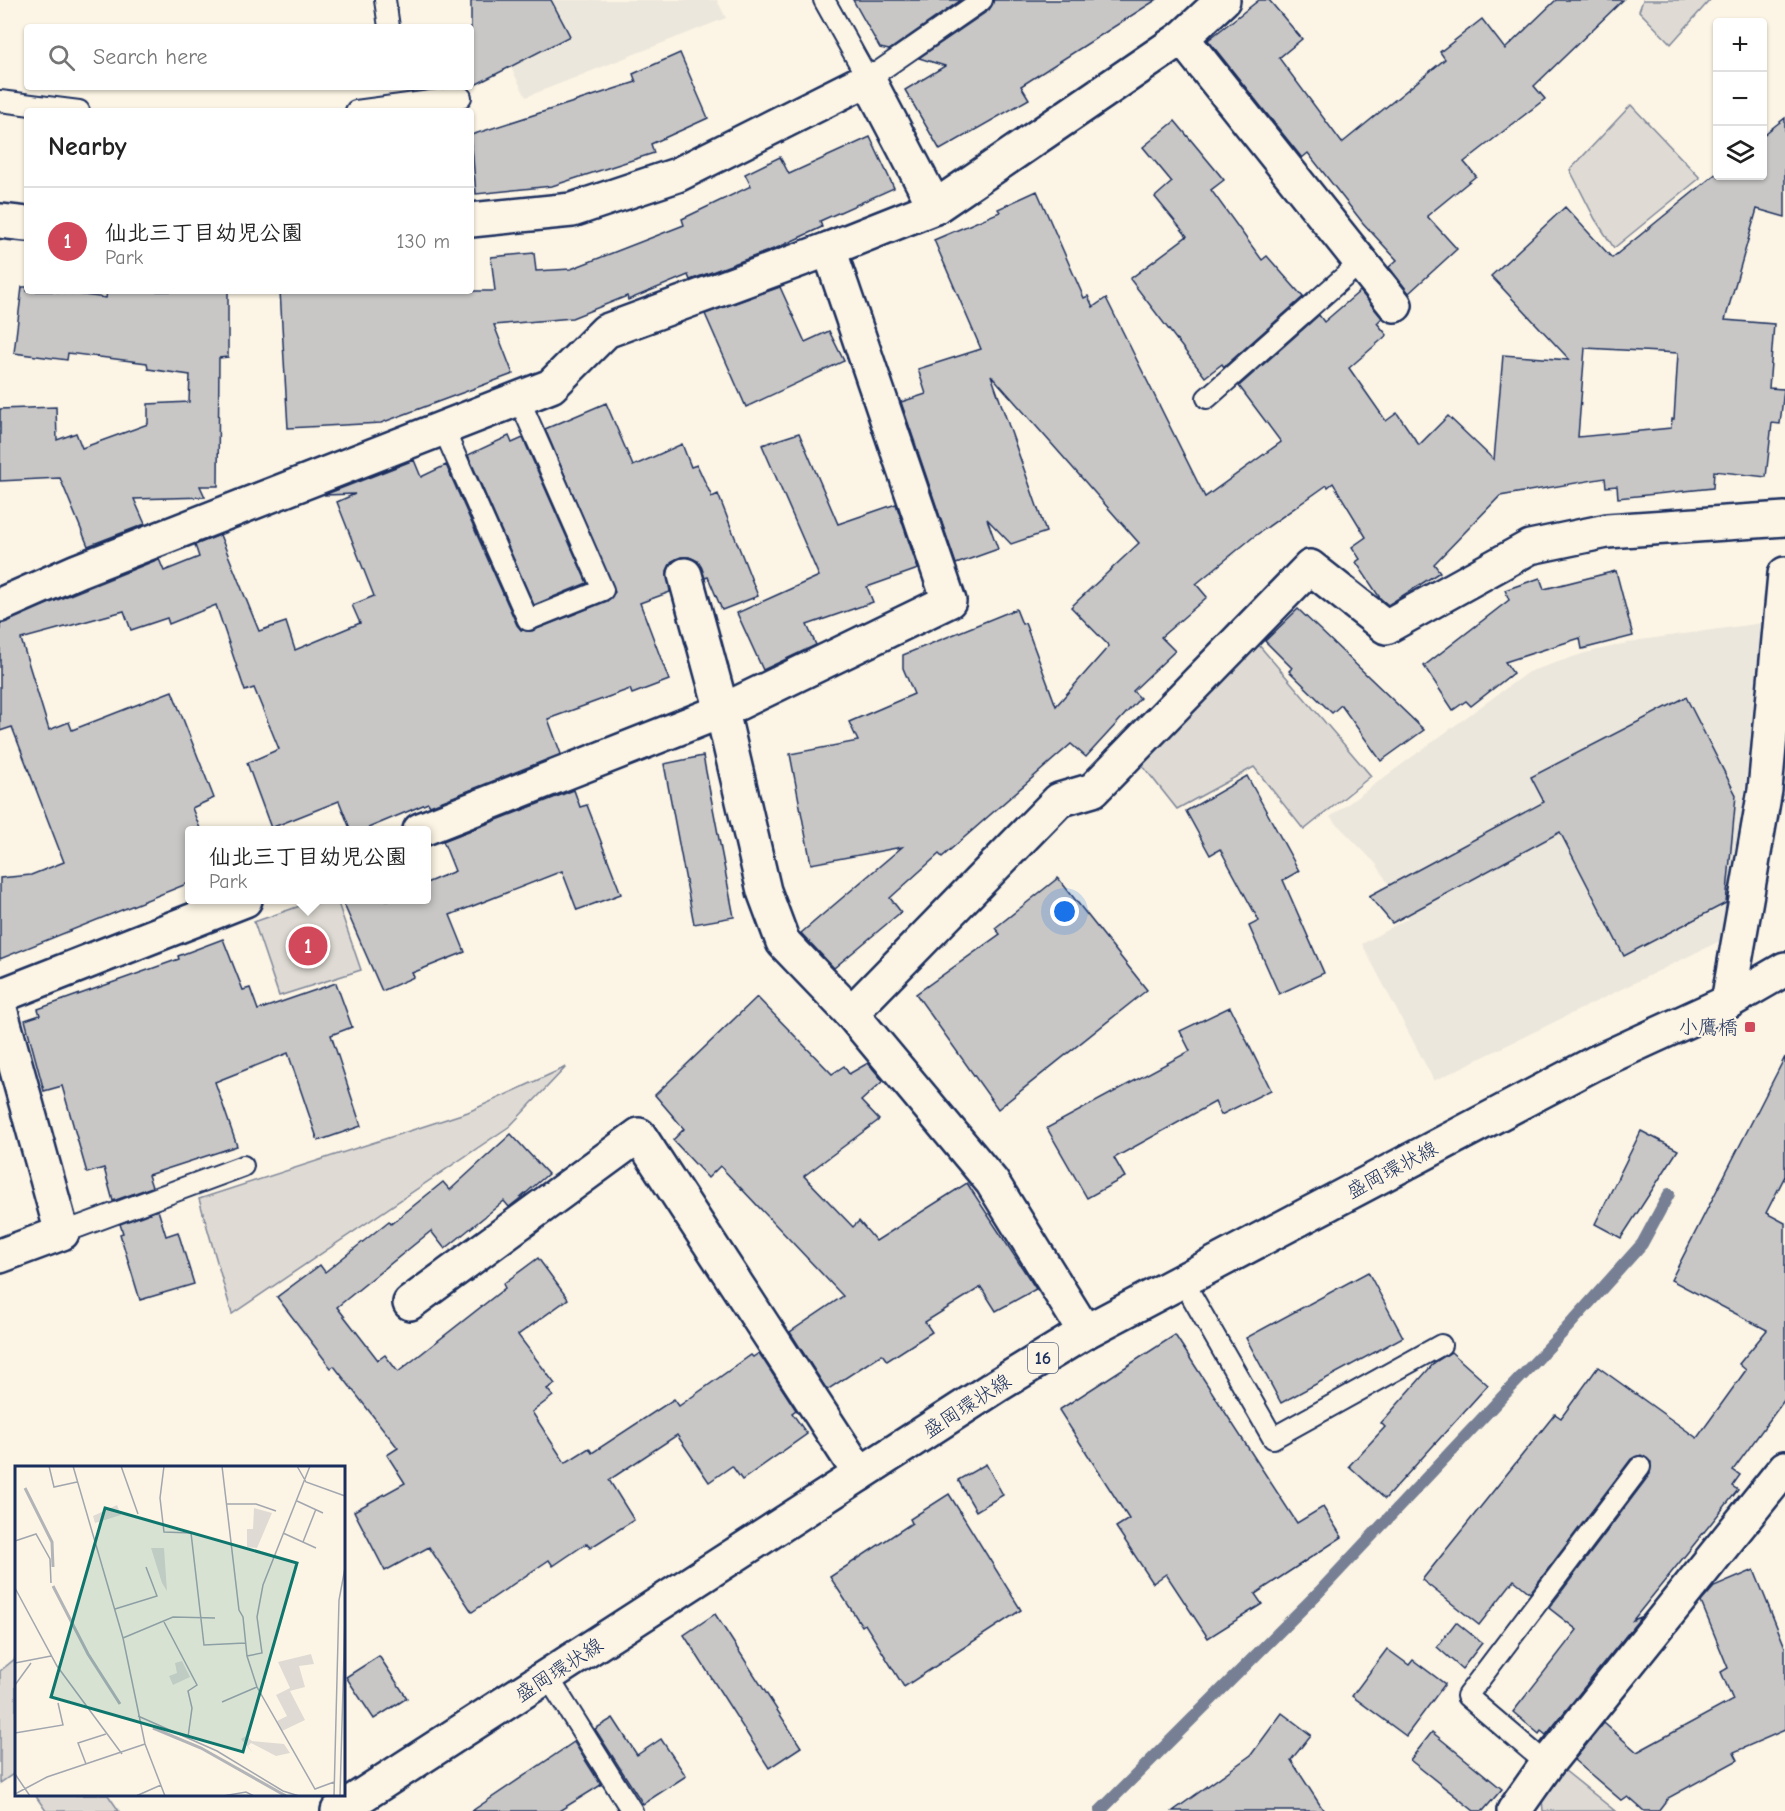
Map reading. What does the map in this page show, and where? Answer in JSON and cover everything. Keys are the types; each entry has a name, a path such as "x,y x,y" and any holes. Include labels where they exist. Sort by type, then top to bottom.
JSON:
{"street":[{"path":"0,605 77,571 550,386 606,330 830,249 935,207 1182,38 1222,0"},
{"path":"1182,38 1395,305"},
{"path":"474,220 572,210 677,175 868,79 935,207"},
{"path":"0,221 24,224"},
{"path":"431,827 722,711 949,601 830,249"},
{"path":"851,1013 1059,800 1093,790 1310,567 1386,627 1530,547 1608,531 1785,519"},
{"path":"1728,1002 1765,790 1785,574"},
{"path":"685,575 722,711 764,891 783,942 851,1013 992,1182 1085,1332"},
{"path":"0,996 235,904"},
{"name":"盛岡環状線","path":"338,1811 998,1385 1085,1332 1595,1063 1728,1002 1785,969"},
{"path":"0,1009 62,1233 0,1256"},
{"path":"410,1303 639,1135 860,1474"},
{"path":"1514,1811 1547,1764 1785,1468"}],"lane":[{"path":"386,0 389,24"},
{"path":"824,0 868,79 982,0"},
{"path":"364,108 397,96 461,97"},
{"path":"0,101 55,108"},
{"path":"1207,398 1361,262"},
{"path":"443,428 528,620 603,590 519,399"},
{"path":"62,1233 243,1166"},
{"path":"1183,1281 1273,1438 1441,1345"},
{"path":"1547,1764 1467,1696 1640,1467"},
{"path":"548,1677 632,1811"}],"shaded area":[{"path":"476,0 717,0 726,18 526,97"},
{"path":"1643,0 1710,0 1671,44 1639,11"},
{"path":"1631,105 1700,178 1614,248 1595,219 1570,170"},
{"path":"1762,623 1730,936 1434,1081 1362,944 1408,918 1377,865 1330,817 1528,672 1585,653 1640,640"},
{"path":"1258,644 1371,776 1304,830 1254,767 1177,809 1139,761"},
{"path":"306,904 338,904 361,970 279,996 254,922"},
{"path":"566,1067 510,1126 232,1314 199,1199 468,1112"},
{"path":"15,1659 15,1773 0,1783 0,1671"},
{"path":"1564,1770 1615,1811 1543,1811 1542,1799"},
{"path":"36,1796 109,1796 119,1811 46,1811"}],"building":[{"path":"471,0 551,0 570,36 474,85 474,24 471,24"},
{"path":"853,0 961,0 889,50 880,48"},
{"path":"994,0 1156,0 1021,86 1029,99 940,150 905,90 945,66 919,58 989,10"},
{"path":"1259,0 1269,0 1302,39 1279,58 1342,143 1445,59 1440,52 1482,19 1505,49 1556,0 1623,0 1534,86 1545,99 1464,162 1476,176 1427,216 1457,249 1409,293 1389,267 1397,260 1363,223 1308,153 1302,158 1208,40"},
{"path":"680,53 708,118 651,144 654,153 552,186 476,194 474,134 636,82 633,74"},
{"path":"1785,118 1785,217 1757,209 1725,320 1774,324 1769,388 1784,389 1780,424 1772,423 1766,477 1714,471 1713,488 1618,498 1617,486 1606,487 1605,478 1500,496 1434,564 1440,572 1388,605 1380,598 1356,562 1360,559 1352,547 1366,537 1333,483 1328,487 1327,485 1252,538 1196,584 1207,597 1161,637 1175,651 1133,691 1140,698 1086,757 1071,744 942,857 939,854 890,898 901,912 834,968 801,933 902,847 811,864 790,754 858,741 849,722 914,694 903,668 903,655 1016,609 1022,624 1025,623 1056,706 1109,646 1071,607 1139,543 991,375 1046,532 1011,544 987,519 998,549 956,564 901,402 926,394 918,369 981,349 934,240 1000,212 998,209 1037,191 1084,298 1088,296 1093,307 1106,298 1205,497 1281,442 1239,386 1319,315 1324,322 1360,291 1382,318 1377,323 1387,335 1349,368 1386,421 1397,413 1419,445 1448,416 1494,460 1503,355 1570,360 1491,276 1565,207 1612,258 1713,176 1713,180 1767,180 1767,132","holes":["1585,348 1678,353 1674,419 1672,419 1671,428 1578,437"]},
{"path":"1175,121 1224,180 1211,190 1262,260 1267,256 1303,297 1224,367 1222,364 1205,377 1130,279 1187,236 1155,197 1172,182 1143,147"},
{"path":"870,137 894,188 820,221 822,227 779,247 690,280 688,275 628,300 627,296 572,318 494,325 513,374 381,423 288,428 280,294 474,294 474,291 495,291 491,257 534,253 536,271 571,269 684,225 682,219 751,186 745,174 780,157 789,174"},
{"path":"22,287 24,287 24,294 76,294 106,298 107,294 228,294 228,357 219,358 218,486 200,486 205,497 134,499 145,524 88,546 60,478 0,481 0,409 56,407 57,440 76,433 82,448 148,424 148,404 189,402 190,375 148,369 147,363 68,353 67,360 14,353"},
{"path":"780,287 805,342 829,331 844,361 746,407 705,314"},
{"path":"606,403 633,466 682,444 691,467 697,465 712,497 718,494 758,596 722,610 708,577 705,578 698,561 689,557 681,557 672,561 667,571 670,592 640,603 669,680 632,694 630,689 548,719 561,754 373,826 349,826 339,801 276,826 270,826 247,763 279,749 254,688 245,691 216,605 169,624 167,618 131,630 124,611 21,639 49,730 69,722 72,730 172,691 214,798 192,808 199,826 185,826 185,885 0,959 0,878 31,875 64,862 12,727 0,731 0,623 159,559 164,571 199,557 195,545 220,535 259,631 286,622 295,650 360,623 352,605 374,596 337,502 355,494 324,495 414,460 421,477 446,465 517,625 521,630 532,631 607,601 615,592 545,429"},
{"path":"799,433 838,524 896,504 918,569 867,587 873,602 807,625 816,645 763,670 737,613 819,576 762,445"},
{"path":"509,436 512,443 523,438 587,583 534,605 468,455"},
{"path":"1616,571 1633,636 1582,649 1580,638 1505,662 1513,673 1471,706 1466,701 1453,710 1424,666 1509,600 1505,590 1540,578 1544,589"},
{"path":"1298,609 1424,730 1381,761 1341,705 1332,713 1289,671 1292,668 1265,641"},
{"path":"1686,697 1736,795 1726,903 1624,956 1560,832 1392,923 1369,896 1544,802 1531,777"},
{"path":"703,756 734,917 694,924 664,764"},
{"path":"1247,776 1299,871 1283,880 1324,973 1279,994 1249,926 1259,921 1220,849 1210,855 1186,811"},
{"path":"574,790 580,807 587,805 621,894 577,910 562,871 450,915 465,952 412,973 414,977 382,991 344,904 431,904 431,881 455,871 443,841"},
{"path":"1058,878 1147,990 998,1109 916,994 1000,934 995,928"},
{"path":"223,939 243,990 250,988 258,1010 336,983 352,1027 331,1035 361,1126 318,1141 288,1053 215,1082 237,1146 148,1175 152,1187 113,1201 104,1168 87,1173 62,1086 44,1091 25,1020 40,1015 38,1009 179,959 178,956"},
{"path":"757,997 832,1074 844,1066 849,1074 868,1063 883,1081 861,1101 879,1120 804,1176 853,1227 859,1221 876,1241 967,1183 1036,1289 996,1311 981,1287 925,1322 932,1332 887,1361 882,1354 827,1390 790,1332 843,1296 720,1166 708,1178 673,1140 684,1129 655,1095"},
{"path":"1230,1007 1271,1090 1221,1115 1215,1102 1114,1158 1125,1177 1087,1198 1047,1128 1190,1051 1180,1031"},
{"path":"1785,1057 1785,1176 1766,1213 1785,1223 1785,1399 1733,1470 1740,1475 1732,1486 1738,1490 1633,1620 1641,1617 1546,1735 1541,1731 1539,1734 1513,1712 1577,1630 1549,1608 1650,1474 1651,1462 1641,1455 1631,1459 1530,1593 1514,1580 1479,1625 1422,1580 1555,1414 1561,1418 1598,1367 1697,1438 1746,1370 1739,1364 1767,1330 1671,1280"},
{"path":"1641,1131 1678,1150 1621,1238 1595,1224"},
{"path":"511,1134 548,1174 509,1207 504,1201 445,1249 431,1231 337,1307 378,1360 385,1355 398,1372 505,1288 503,1284 538,1258 568,1299 518,1335 555,1384 547,1389 553,1396 532,1412 565,1463 589,1448 592,1453 674,1399 679,1406 751,1355 753,1357 759,1353 796,1410 792,1413 807,1434 742,1480 732,1466 709,1482 677,1435 609,1480 634,1520 590,1548 587,1543 553,1566 549,1560 472,1612 429,1547 385,1571 354,1511 405,1483 387,1455 398,1448 334,1366 331,1368 277,1297 320,1265 325,1272 389,1221 391,1224 443,1182 450,1190"},
{"path":"158,1210 166,1236 178,1232 194,1284 140,1300 120,1234 123,1233 120,1224"},
{"path":"1368,1272 1403,1337 1281,1403 1246,1338"},
{"path":"1175,1335 1297,1523 1323,1507 1342,1537 1255,1594 1262,1604 1208,1638 1166,1574 1153,1583 1116,1527 1129,1519 1059,1410"},
{"path":"1451,1352 1488,1385 1385,1499 1349,1466 1385,1427 1381,1423 1435,1362"},
{"path":"986,1464 1003,1495 976,1511 958,1480"},
{"path":"949,1494 1021,1610 904,1687 865,1624 862,1626 830,1577 912,1523 910,1519"},
{"path":"1754,1570 1785,1647 1785,1730 1734,1752 1738,1760 1668,1798 1658,1811 1644,1811 1628,1797 1622,1801 1574,1760 1604,1723 1637,1752 1733,1700 1721,1672 1728,1668 1701,1602 1714,1587"},
{"path":"715,1614 801,1747 769,1768 684,1635"},
{"path":"1456,1622 1482,1643 1462,1669 1437,1647"},
{"path":"1387,1649 1409,1665 1413,1660 1445,1684 1406,1736 1352,1696"},
{"path":"379,1656 407,1698 374,1719 346,1677"},
{"path":"1282,1713 1311,1735 1291,1760 1324,1811 1173,1811 1251,1755"},
{"path":"613,1718 637,1755 661,1739 686,1776 643,1804 595,1729"},
{"path":"1432,1732 1502,1789 1483,1811 1474,1811 1410,1760"},
{"path":"574,1742 601,1785 559,1811 472,1811"}],"waterway":[{"path":"1100,1811 1319,1592 1565,1330 1642,1244 1669,1194"}],"place":[{"name":"仙北三丁目幼児公園","path":"308,946"},
{"name":"小鷹橋","path":"1750,1027"}]}
